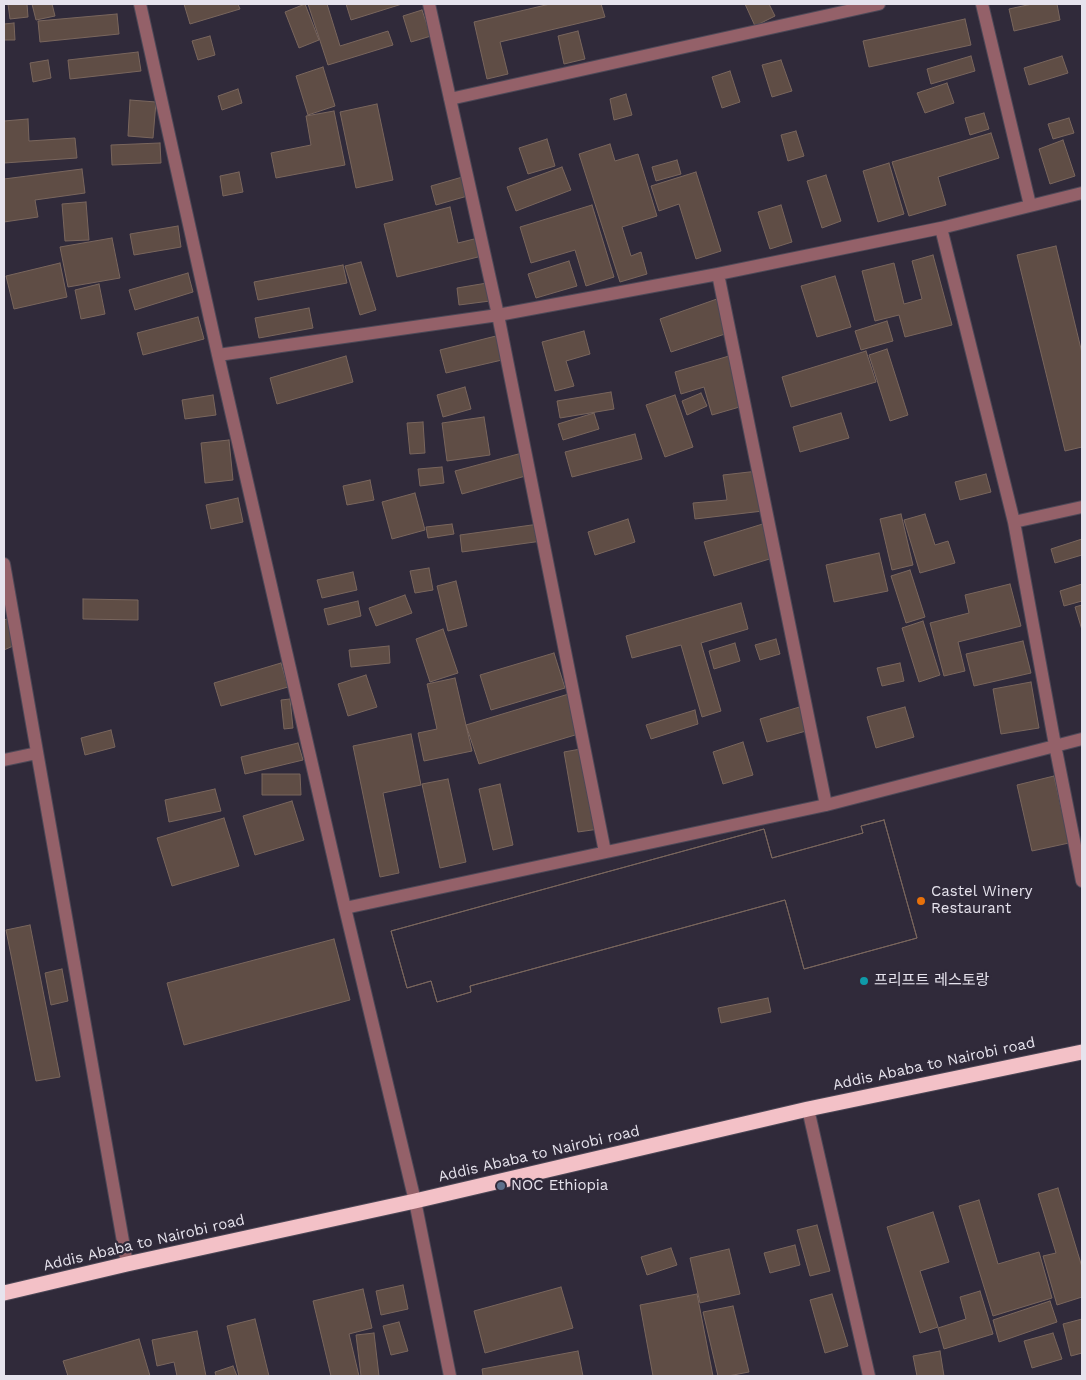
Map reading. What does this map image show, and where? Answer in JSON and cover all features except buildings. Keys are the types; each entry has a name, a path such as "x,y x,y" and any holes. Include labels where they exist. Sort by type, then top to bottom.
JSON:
{"highway":[{"name":"Addis Ababa to Nairobi road","path":"4,1293 415,1201 808,1108 1082,1052"}],"street":[{"path":"140,4 218,355 345,908 415,1201 450,1376"},
{"path":"429,4 498,315 605,852"},
{"path":"450,99 879,4"},
{"path":"982,4 1030,205"},
{"path":"218,355 498,315 718,274 941,228 1082,193"},
{"path":"941,228 1014,522 1082,881"},
{"path":"718,274 826,805"},
{"path":"1014,522 1082,507"},
{"path":"4,564 127,1264"},
{"path":"345,908 826,805 1082,739"},
{"path":"4,760 38,753"},
{"path":"808,1108 870,1376"}],"place":[{"name":"Castel Winery Restaurant","path":"921,901"},
{"name":"프리프트 레스토랑","path":"864,981"},
{"name":"NOC Ethiopia","path":"501,1186"}]}
